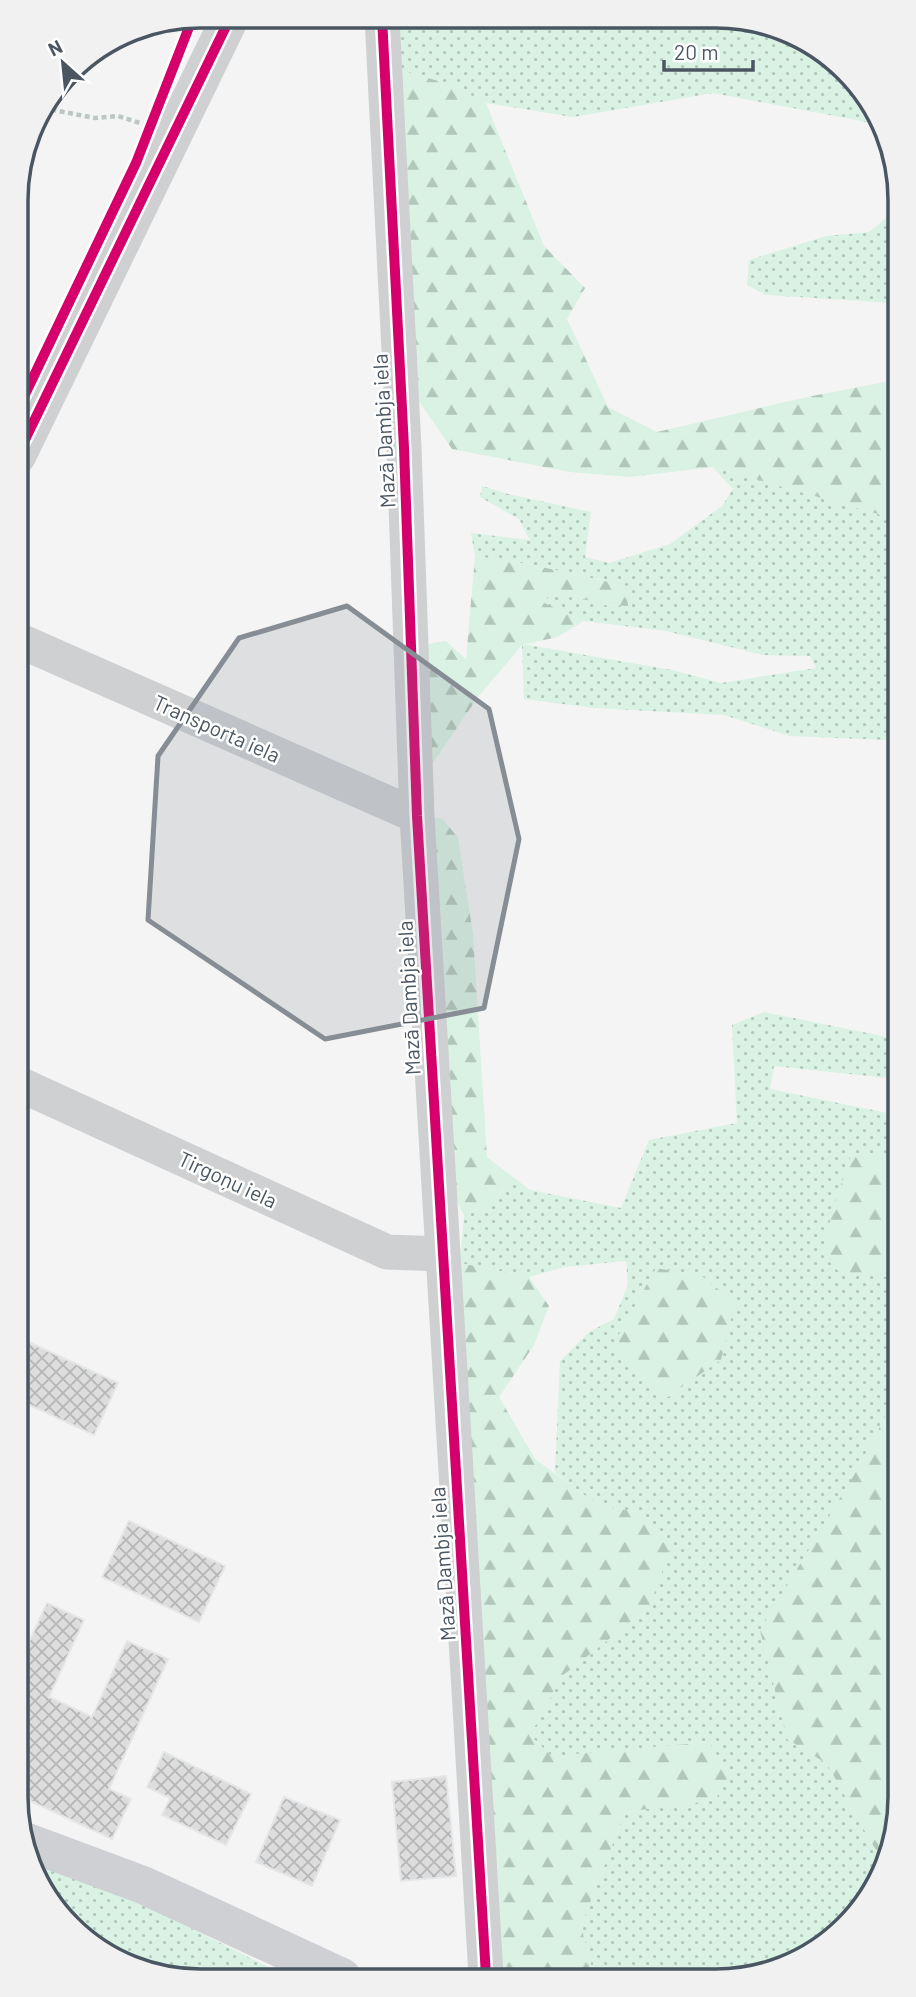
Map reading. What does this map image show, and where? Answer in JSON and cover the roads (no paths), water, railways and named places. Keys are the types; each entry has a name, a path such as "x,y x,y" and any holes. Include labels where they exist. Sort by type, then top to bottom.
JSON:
{"main road":[{"path":"35,1845 143,1885 325,1969"}],"street":[{"path":"28,433 226,28"},
{"name":"Mazā Dambja iela","path":"383,28 404,448 417,816 486,1969"},
{"name":"Transporta iela","path":"28,644 417,816"},
{"name":"Tirgoņu iela","path":"28,1088 387,1252 442,1254"}]}
